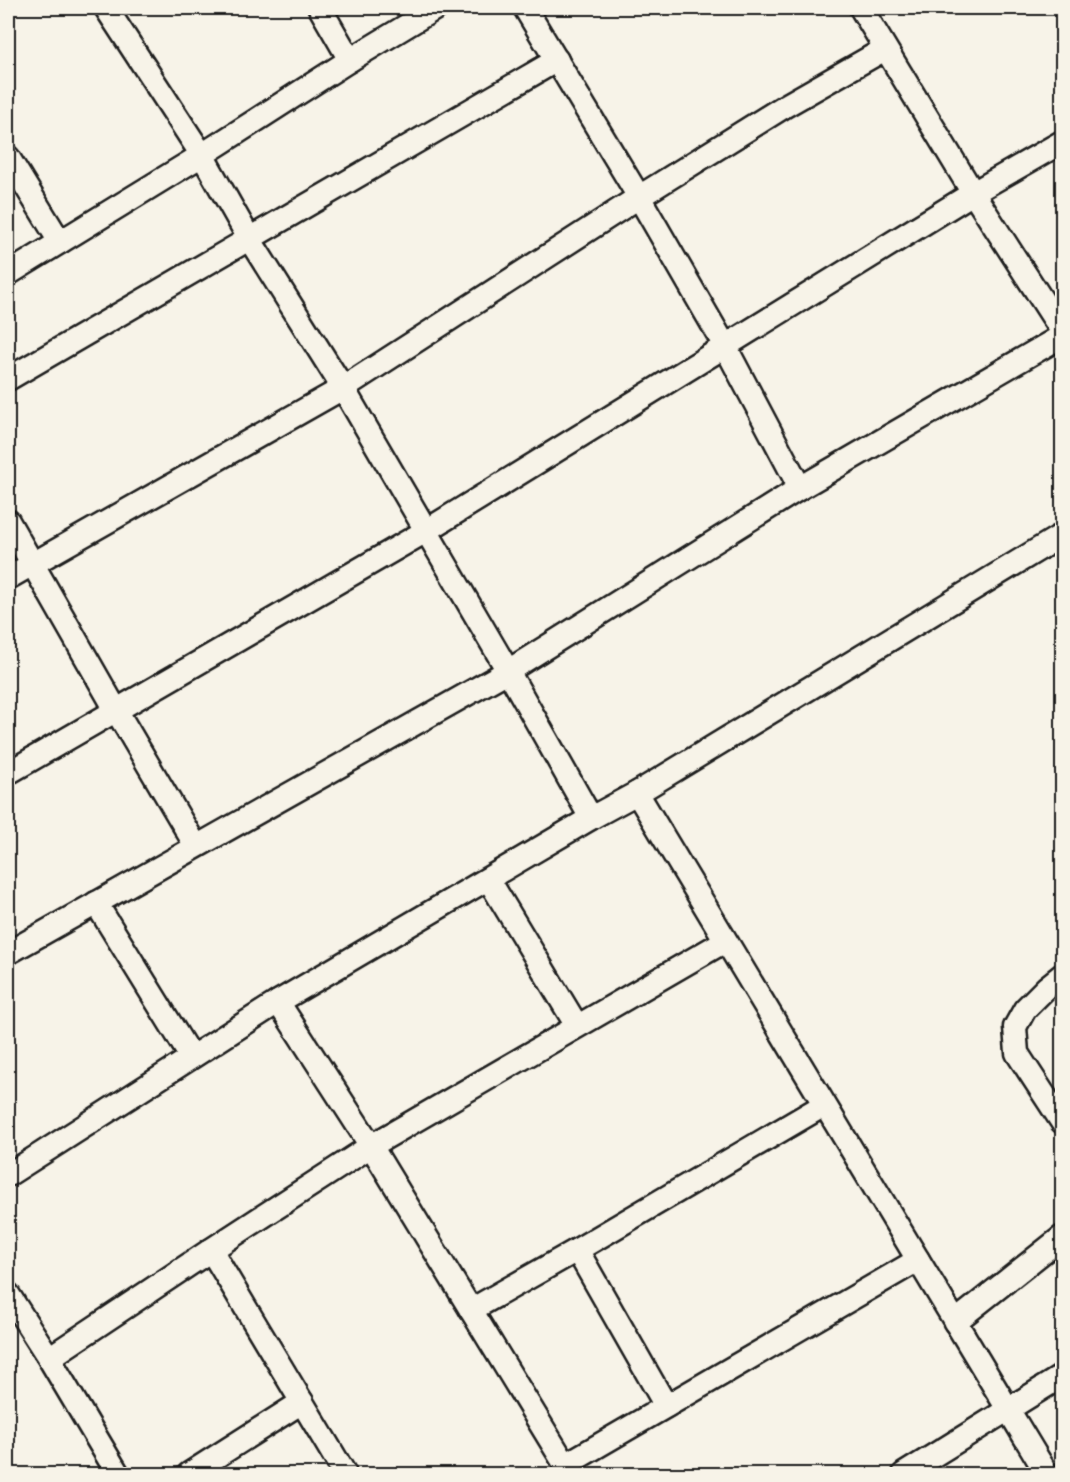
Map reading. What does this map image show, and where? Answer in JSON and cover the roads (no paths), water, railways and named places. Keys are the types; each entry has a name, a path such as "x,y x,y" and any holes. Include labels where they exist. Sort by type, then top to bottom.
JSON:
{"street":[{"path":"106,8 202,155 250,240 342,388 508,671 591,818"},
{"path":"320,8 350,60"},
{"path":"8,274 436,8"},
{"path":"525,8 639,197 725,346 800,488"},
{"path":"861,8 973,193 1062,331"},
{"path":"8,578 342,388 639,197 786,106 885,49"},
{"path":"8,379 556,60"},
{"path":"8,773 426,531 973,193 1062,142"},
{"path":"8,157 60,242"},
{"path":"8,952 508,671 800,488 1062,336"},
{"path":"8,521 196,846"},
{"path":"8,1175 278,1002 591,818 637,794 1062,535"},
{"path":"637,794 1047,1474"},
{"path":"489,879 577,1026"},
{"path":"96,903 191,1057"},
{"path":"49,1358 371,1146 725,940"},
{"path":"1062,975 1025,1009 1015,1028 1017,1053 1062,1122"},
{"path":"278,1002 371,1146 568,1470 666,1406 918,1260"},
{"path":"471,1310 824,1105"},
{"path":"955,1322 1062,1237"},
{"path":"211,1250 345,1474"},
{"path":"577,1250 666,1406"},
{"path":"8,1294 118,1474"},
{"path":"904,1474 1062,1376"},
{"path":"189,1474 302,1402"}]}
